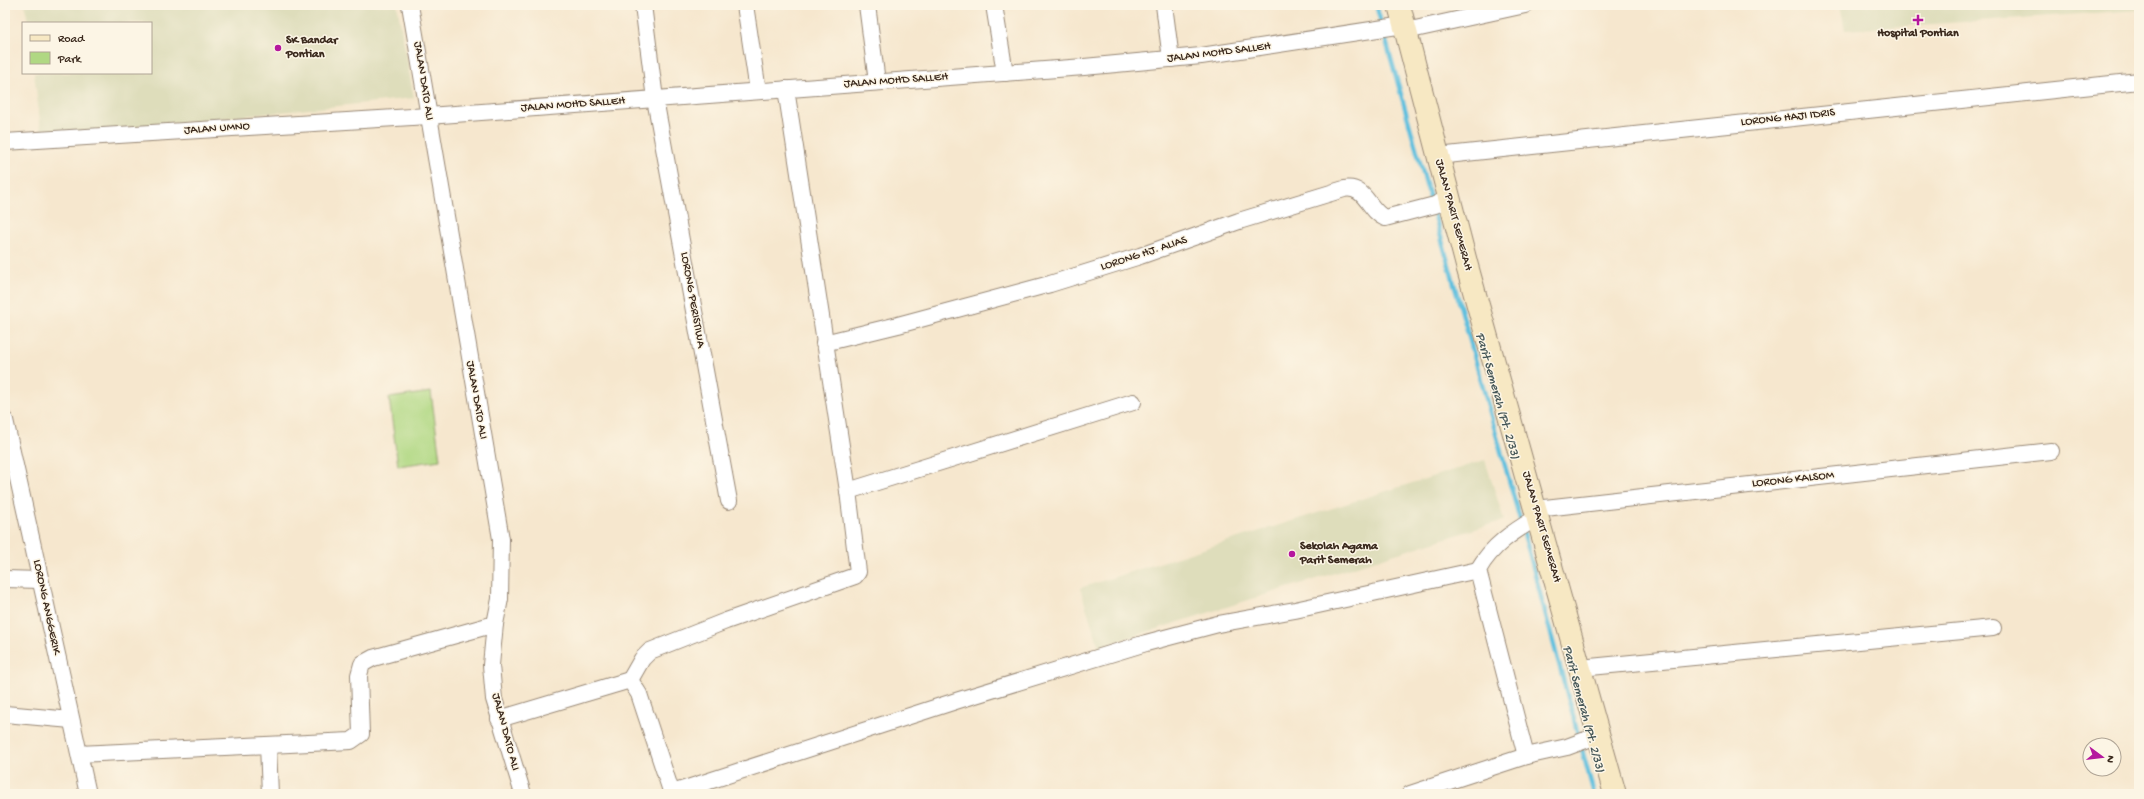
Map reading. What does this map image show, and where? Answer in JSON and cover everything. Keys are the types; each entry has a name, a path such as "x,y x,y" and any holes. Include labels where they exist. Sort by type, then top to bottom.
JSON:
{"main road":[{"name":"JALAN PARIT SEMERAH","path":"1399,22 1438,156 1442,201 1537,513 1580,668 1595,737 1615,794"}],"street":[{"name":"JALAN DATO ALI","path":"410,5 500,538 500,599 495,624 491,665 494,699 523,794"},
{"name":"LORONG PERISTIWA","path":"643,5 655,99 728,501"},
{"path":"745,5 758,91"},
{"path":"867,5 877,82"},
{"path":"994,5 1005,73"},
{"path":"1164,5 1171,59"},
{"name":"JALAN MOHD SALLEH","path":"428,116 1005,73 1171,59 1363,32 1399,22 1525,5"},
{"name":"LORONG HAJI IDRIS","path":"1438,156 2139,81"},
{"path":"499,719 630,680 642,659 650,651 857,574 858,566 848,491 786,89"},
{"name":"JALAN UMNO","path":"5,142 428,116"},
{"name":"LORONG HJ. ALIAS","path":"824,342 898,325 1050,284 1140,256 1240,221 1344,189 1355,188 1375,211 1385,218 1411,212 1442,201"},
{"path":"848,491 1133,402"},
{"name":"LORONG ANGGERIK","path":"5,420 88,794"},
{"name":"LORONG KALSOM","path":"1537,513 2051,451"},
{"path":"1526,756 1478,570 1495,547 1537,513"},
{"path":"630,680 639,694 672,793 959,700 1146,643 1218,624 1295,610 1478,570"},
{"path":"5,579 40,580"},
{"path":"79,754 351,741 361,734 362,727 359,675 362,664 373,658 495,624"},
{"path":"1580,668 1993,628"},
{"path":"5,714 71,720"},
{"path":"1410,794 1526,756 1567,747 1595,737"},
{"path":"268,745 270,794"}],"shaded area":[{"name":"SK Bandar Pontian","path":"25,5 397,5 414,98 42,137 34,74 152,74 152,22 28,22"},
{"name":"Hospital Pontian","path":"1840,5 2139,5 2139,10 1845,30"},
{"name":"Sekolah Agama Parit Semerah","path":"1485,460 1504,520 1099,647 1080,588"}],"green space":[{"path":"431,392 440,460 398,466 389,398"}],"waterway":[{"name":"Parit Semerah (Pt. 2/33)","path":"1376,5 1521,523"},
{"name":"Parit Semerah (Pt. 2/33)","path":"1523,530 1594,794"}],"place":[{"name":"Hospital Pontian","path":"1918,20"},
{"name":"SK Bandar Pontian","path":"278,48"},
{"name":"Sekolah Agama Parit Semerah","path":"1292,554"}]}
